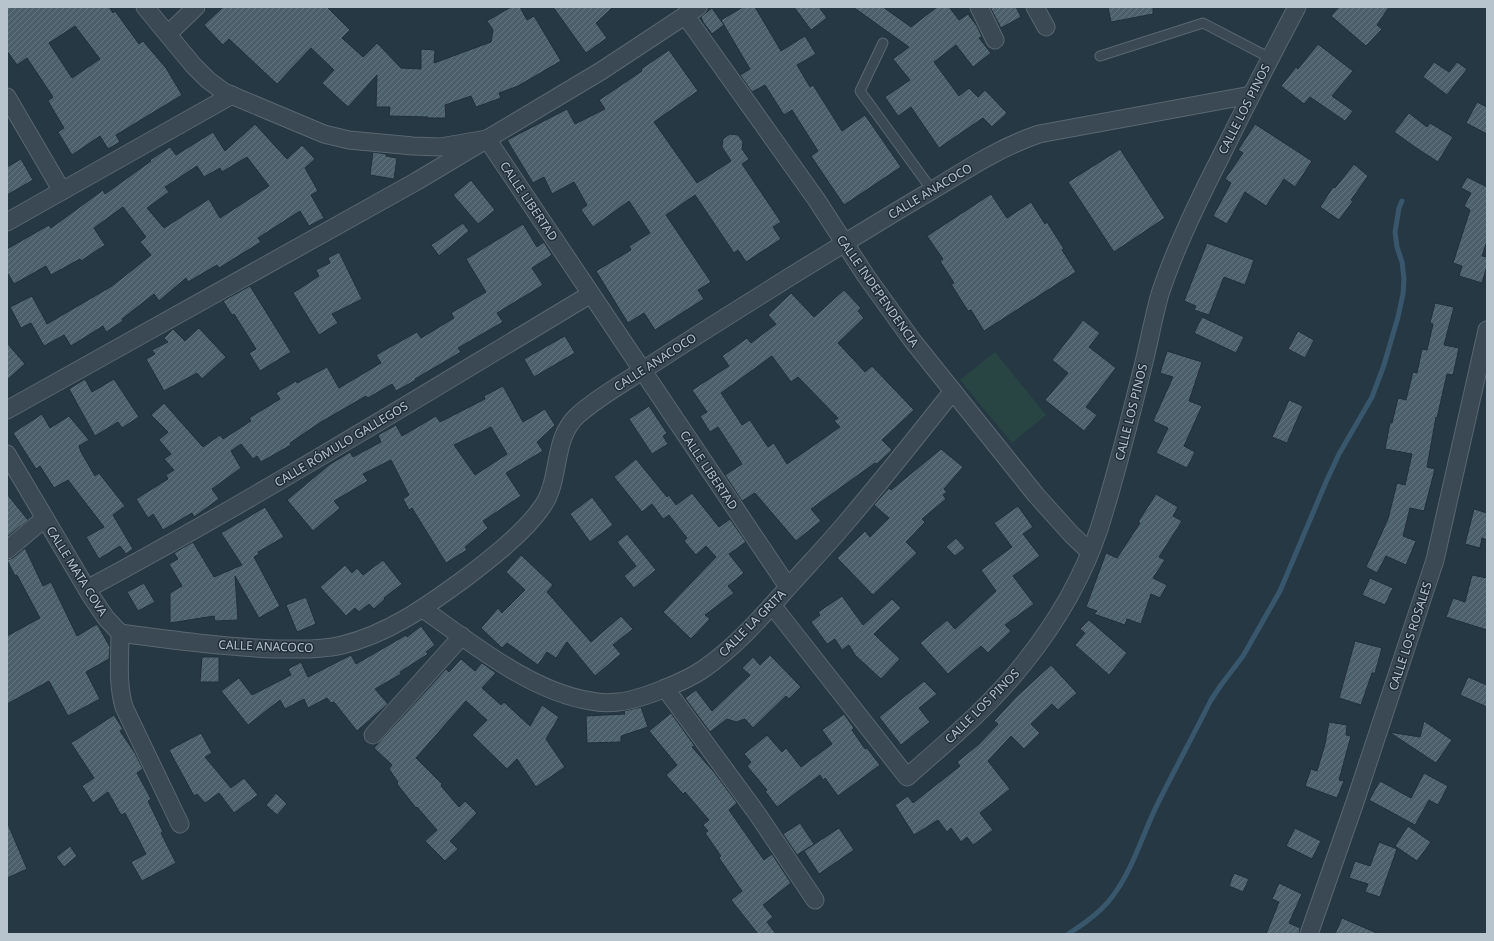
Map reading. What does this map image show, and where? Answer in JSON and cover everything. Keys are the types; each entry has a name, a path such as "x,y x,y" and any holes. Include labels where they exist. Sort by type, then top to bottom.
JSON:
{"street":[{"path":"145,7 193,65 208,80 224,92 324,134 349,140 385,145 440,147 487,139"},
{"path":"168,34 196,7"},
{"path":"979,7 995,40"},
{"path":"1035,7 1046,27"},
{"name":"CALLE LOS PINOS","path":"772,605 907,777 958,732 1025,663 1056,618 1079,578 1098,531 1142,370 1153,321 1169,268 1201,196 1297,7"},
{"path":"7,410 417,181 601,71 691,11"},
{"name":"CALLE INDEPENDENCIA","path":"691,11 844,243 912,340 1036,495 1072,536 1090,552"},
{"path":"7,222 232,95"},
{"name":"CALLE ANACOCO","path":"120,633 194,643 249,648 316,648 344,644 366,637 402,621 423,609 468,576 504,546 543,507 554,479 559,447 564,434 576,416 597,400 694,336 844,243 1014,142 1039,134 1251,95"},
{"path":"7,97 62,191"},
{"name":"CALLE LIBERTAD","path":"487,139 788,587"},
{"name":"CALLE RÓMULO GALLEGOS","path":"87,589 142,560 304,466 591,294"},
{"name":"CALLE LOS ROSALES","path":"1309,934 1355,802 1435,560 1487,330"},
{"name":"CALLE LA GRITA","path":"423,609 506,666 528,678 571,697 598,702 620,702 665,688 688,678 701,670 742,637 844,525 953,391"},
{"name":"CALLE MATA COVA","path":"7,454 87,589 106,618 120,633"},
{"path":"7,550 45,518"},
{"path":"120,633 120,682 124,707 180,824"},
{"path":"373,735 462,636"},
{"path":"665,688 758,815 814,900"}],"lane":[{"path":"1100,56 1203,24 1270,58"},
{"path":"883,43 860,91 932,190"}],"green space":[{"path":"995,352 1046,415 1012,443 960,380"}],"building":[{"path":"7,7 109,7 113,13 115,11 139,44 143,41 166,68 182,95 116,135 120,142 108,149 100,136 72,155 58,132 64,128 48,101 53,97 27,58 17,65 7,51","holes":["75,26 100,59 72,78 49,43"]},
{"path":"223,7 327,7 350,30 342,38 363,57 377,43 401,68 421,69 421,49 435,50 434,63 491,42 493,30 487,21 511,7 520,7 527,20 534,16 561,61 518,86 499,93 501,98 476,107 471,96 445,105 446,118 389,116 390,107 376,107 377,75 348,107 322,83 334,70 311,48 277,84 229,39 223,45 204,25"},
{"path":"553,7 613,7 596,23 607,38 586,53"},
{"path":"743,7 755,7 781,51 805,36 816,54 797,65 810,87 813,85 842,131 865,115 901,167 844,205 811,156 818,151 792,110 784,115 765,85 752,92 740,75 750,69 721,20"},
{"path":"794,7 819,7 827,18 811,30"},
{"path":"853,7 883,7 911,27 937,7 949,7 959,20 968,14 977,26 982,37 979,38 991,53 973,67 956,45 934,62 959,96 969,88 978,97 985,90 1007,113 992,127 983,118 939,148 911,107 898,116 885,97 910,80 893,59 909,47"},
{"path":"990,7 1016,7 1021,17 1001,28"},
{"path":"1108,7 1153,7 1153,14 1111,22"},
{"path":"1339,7 1389,7 1377,25 1382,29 1366,46 1331,16"},
{"path":"712,8 724,25 712,34 701,17"},
{"path":"1318,44 1353,71 1332,96 1353,111 1345,121 1310,97 1304,104 1281,86 1296,67 1298,69"},
{"path":"669,50 698,91 654,122 697,183 731,161 722,147 723,139 730,134 738,135 743,142 742,149 749,159 742,164 781,222 773,227 781,239 746,262 738,250 734,253 695,195 666,215 711,282 698,290 704,299 655,330 644,313 628,323 596,271 631,250 629,246 650,233 629,201 593,227 581,210 587,205 574,182 552,194 544,177 533,183 507,140 567,109 575,124 605,109 599,100 642,71 641,69"},
{"path":"1434,62 1449,72 1457,62 1467,69 1447,95 1423,77"},
{"path":"1477,102 1487,107 1487,134 1466,123"},
{"path":"1409,113 1427,127 1430,123 1453,137 1438,162 1394,132"},
{"path":"255,124 287,159 302,145 315,159 305,168 318,191 311,195 324,218 309,226 300,211 258,238 261,242 219,268 217,265 188,282 186,278 159,301 154,294 122,319 123,321 106,332 103,326 71,346 64,335 44,346 31,323 21,328 10,307 32,296 47,324 112,286 151,255 140,242 146,237 123,207 94,228 105,245 81,261 80,259 51,275 46,266 14,284 7,272 7,249 49,225 51,228 103,190 105,194 170,147 176,155 213,132 225,151","holes":["247,157 269,186 220,218 209,199 164,228 147,208 169,192 165,187 197,166 204,177 220,168 222,172"]},
{"path":"1255,124 1312,161 1295,187 1284,179 1266,206 1245,192 1227,224 1213,216 1231,183 1225,179 1243,153 1238,150"},
{"path":"1120,149 1165,218 1114,252 1068,182"},
{"path":"373,152 386,154 386,156 397,158 394,179 370,175"},
{"path":"21,159 33,180 7,195 7,167"},
{"path":"1354,164 1368,176 1351,200 1353,201 1339,220 1320,207 1333,187 1335,188"},
{"path":"1467,177 1487,187 1487,241 1482,256 1487,257 1487,266 1482,283 1459,276 1462,266 1453,263 1470,210 1464,206 1471,193 1461,188"},
{"path":"471,180 495,210 478,224 453,195"},
{"path":"991,194 1007,218 1031,202 1045,224 1047,222 1076,272 984,331 971,310 968,311 951,284 954,283 940,261 943,259 927,236"},
{"path":"463,223 469,231 439,256 431,245"},
{"path":"523,224 537,247 544,242 552,255 532,268 543,285 497,313 503,322 458,348 461,352 415,379 416,380 396,391 392,384 368,398 366,396 321,422 290,443 291,445 261,462 257,456 253,459 241,444 231,451 241,468 212,489 219,499 194,517 192,513 163,530 153,514 148,518 136,499 168,479 166,475 174,470 164,459 171,454 159,440 168,432 151,415 164,403 203,447 220,435 223,439 251,421 249,418 280,399 276,393 296,381 297,383 327,367 339,388 381,363 376,355 417,332 421,338 454,318 451,313 486,292 466,259"},
{"path":"1207,243 1254,260 1245,285 1224,277 1209,315 1194,310 1196,306 1184,301"},
{"path":"339,252 362,299 332,314 338,323 319,335 293,293 319,276 316,270 330,263 328,258"},
{"path":"250,286 291,352 260,371 249,353 256,349 234,314 232,315 223,301"},
{"path":"844,290 861,308 858,311 864,318 838,343 865,372 872,366 914,410 882,440 892,450 877,464 875,463 811,509 821,521 796,541 755,493 742,501 725,475 742,464 718,427 710,432 700,416 707,412 692,390 729,366 722,356 747,338 751,343 776,324 768,315 791,293 814,317","holes":["772,356 791,382 798,377 838,418 834,421 840,427 787,464 774,443 768,447 750,420 742,425 721,393"]},
{"path":"1435,303 1454,307 1444,345 1459,348 1453,375 1447,374 1437,418 1436,417 1427,467 1435,469 1424,511 1410,508 1403,536 1416,541 1406,565 1386,556 1377,573 1366,567 1388,519 1397,483 1405,485 1412,454 1385,449 1390,423 1392,423 1398,398 1406,400 1413,372 1417,373 1422,349 1427,350 1433,324 1430,323"},
{"path":"1202,317 1244,337 1236,353 1194,333"},
{"path":"1083,320 1100,333 1089,347 1116,368 1086,407 1097,415 1084,431 1045,400 1068,373 1052,360"},
{"path":"199,328 226,357 202,379 197,373 164,391 146,359 155,354 152,350 168,342 164,338 173,329 185,341"},
{"path":"1298,331 1314,340 1305,358 1288,349"},
{"path":"565,336 575,353 534,377 524,359"},
{"path":"7,343 25,364 7,380"},
{"path":"1167,351 1202,362 1189,401 1202,406 1184,446 1195,452 1187,468 1156,453 1168,428 1153,421 1173,377 1160,373"},
{"path":"85,379 92,392 114,379 139,417 122,428 118,422 95,436 69,389"},
{"path":"503,386 523,422 545,409 555,425 537,442 543,451 506,473 521,496 483,521 488,528 465,547 467,550 446,563 412,508 409,510 403,499 409,495 391,460 363,474 368,481 334,501 340,508 313,531 287,500 329,465 350,452 353,457 381,442 378,435 396,425 402,436 436,416 440,422 485,399 484,396","holes":["491,427 507,454 475,475 454,445"]},
{"path":"1289,400 1303,406 1287,443 1272,437"},
{"path":"649,406 667,433 663,436 668,444 652,454 629,419"},
{"path":"42,414 50,428 69,416 89,440 79,446 81,452 95,476 99,473 125,506 113,515 133,549 126,554 120,546 99,559 86,537 104,527 68,480 54,488 40,466 36,469 13,433"},
{"path":"941,449 963,467 944,489 947,492 943,495 946,499 922,519 925,522 906,542 917,553 873,595 837,558 865,531 870,537 889,518 874,505 889,488 891,490"},
{"path":"636,459 667,497 669,495 676,505 692,493 719,527 730,519 746,542 729,554 744,573 728,586 734,593 705,615 710,619 691,639 663,612 716,557 706,546 696,555 684,541 687,538 669,515 663,519 652,504 642,512 614,477"},
{"path":"7,494 28,520 7,537"},
{"path":"1156,494 1178,507 1173,516 1182,521 1159,557 1165,560 1153,578 1167,585 1160,598 1151,594 1141,624 1127,619 1125,625 1094,614 1097,611 1086,607 1106,553 1117,558 1140,523 1138,522"},
{"path":"592,497 613,525 590,542 570,514"},
{"path":"1018,506 1033,527 1023,534 1040,556 1013,576 1034,604 1005,625 1011,631 988,653 981,646 948,674 920,643 947,620 955,629 996,591 981,570 1012,547 994,523"},
{"path":"265,507 284,537 258,552 259,554 254,557 280,606 259,618 235,576 238,620 215,621 214,616 170,623 170,593 182,586 169,564 178,559 174,553 193,542 214,577 242,565 221,533"},
{"path":"1474,509 1487,513 1487,540 1482,538 1480,548 1465,544"},
{"path":"627,534 656,570 634,588 624,576 636,566 617,542"},
{"path":"956,538 965,548 955,556 946,547"},
{"path":"25,548 43,586 51,582 77,636 97,624 110,647 109,659 86,672 100,699 68,716 49,681 7,704 7,636 40,618 17,575 15,576 7,560 13,558"},
{"path":"521,555 553,585 547,592 591,642 621,616 633,629 613,645 621,654 595,676 567,642 556,658 547,652 538,665 507,643 502,648 481,628 498,608 502,613 525,590 506,572"},
{"path":"383,560 402,584 384,598 385,599 374,609 369,604 359,612 355,608 346,616 320,587 345,565 352,573 357,568 363,575"},
{"path":"1472,575 1487,578 1487,630 1446,617 1453,598 1465,602"},
{"path":"1370,578 1393,588 1385,605 1362,595"},
{"path":"144,583 155,602 138,611 127,592"},
{"path":"842,596 863,625 892,599 901,608 874,634 900,659 881,679 855,655 849,645 842,650 835,639 827,644 811,622 820,615 818,612"},
{"path":"306,597 316,624 297,632 286,605"},
{"path":"1089,620 1127,653 1109,675 1075,645 1085,633 1080,629"},
{"path":"421,626 435,645 426,652 428,654 400,672 401,674 375,689 388,704 357,731 334,702 331,703 327,698 308,708 304,699 285,709 280,700 248,725 221,691 239,678 252,695 291,675 288,669 301,662 308,677 351,655 356,664 406,635 407,637"},
{"path":"1355,641 1382,648 1375,673 1372,673 1361,705 1339,698"},
{"path":"770,655 801,687 789,699 786,696 753,728 745,719 736,722 727,719 710,732 685,698 696,690 712,711 750,675 742,668 753,657 760,665"},
{"path":"202,657 219,657 219,682 200,682"},
{"path":"461,659 475,671 482,663 496,673 482,688 501,705 504,702 530,726 542,705 559,717 546,739 565,767 536,787 517,759 507,769 472,735 487,720 466,701 416,758 442,784 441,786 459,807 465,801 477,813 450,841 458,849 445,861 425,841 437,830 417,807 416,808 397,784 398,782 389,769 392,765 374,748 446,669 449,672"},
{"path":"1051,665 1077,693 1058,710 1052,704 1031,724 1040,733 1024,749 1011,736 988,761 1010,789 980,813 993,830 973,845 967,837 961,842 951,828 947,832 938,820 914,835 895,805 908,796 913,803 960,766 957,762 979,744 998,724 994,721 1016,697"},
{"path":"1468,677 1487,685 1487,707 1460,695"},
{"path":"924,681 937,694 919,708 930,722 901,745 879,717"},
{"path":"641,707 648,727 621,736 621,742 587,743 586,716 625,714 624,711"},
{"path":"671,713 695,746 692,747 714,772 737,803 729,810 764,860 772,854 791,883 763,905 773,917 767,922 776,934 758,934 731,900 742,891 719,858 721,856 705,833 708,831 703,825 709,820 685,792 683,794 666,775 677,765 649,731"},
{"path":"844,714 854,728 852,730 865,749 867,748 880,765 838,796 825,778 823,780 820,775 777,807 765,791 767,790 747,766 751,762 744,754 767,735 782,752 786,748 801,767 832,744 822,730"},
{"path":"114,715 123,729 120,731 135,753 143,769 137,773 151,799 148,801 163,832 161,833 176,863 142,881 131,862 146,854 125,813 121,815 108,792 93,803 82,786 94,778 71,743"},
{"path":"1424,721 1452,740 1436,763 1389,732 1420,737"},
{"path":"1329,722 1347,725 1346,735 1351,736 1339,780 1344,781 1337,798 1305,786 1311,769 1317,771 1325,744"},
{"path":"201,733 212,753 205,757 231,788 244,778 258,795 234,813 219,793 205,803 197,794 194,796 169,750"},
{"path":"1424,773 1448,786 1438,805 1429,800 1415,825 1369,800 1380,781 1411,798"},
{"path":"276,793 287,804 277,815 266,805"},
{"path":"7,822 27,869 7,878"},
{"path":"800,823 814,844 797,855 783,834"},
{"path":"1408,826 1431,842 1417,861 1395,846"},
{"path":"839,828 854,850 819,874 804,851"},
{"path":"1295,828 1321,841 1312,859 1286,846"},
{"path":"1379,842 1397,849 1380,897 1365,892 1368,884 1349,878 1355,861 1370,866"},
{"path":"70,846 77,856 64,867 56,857"},
{"path":"1234,873 1249,879 1243,892 1229,886"},
{"path":"1279,883 1302,894 1289,923 1300,928 1299,934 1266,934 1279,902 1272,899"},
{"path":"1342,918 1379,934 1335,934"}],"waterway":[{"path":"1068,934 1103,908 1120,886 1153,813 1211,700 1243,656 1280,591 1339,454 1372,397 1384,365 1403,294 1404,279 1402,262 1397,247 1395,232 1399,208 1402,201"}]}
